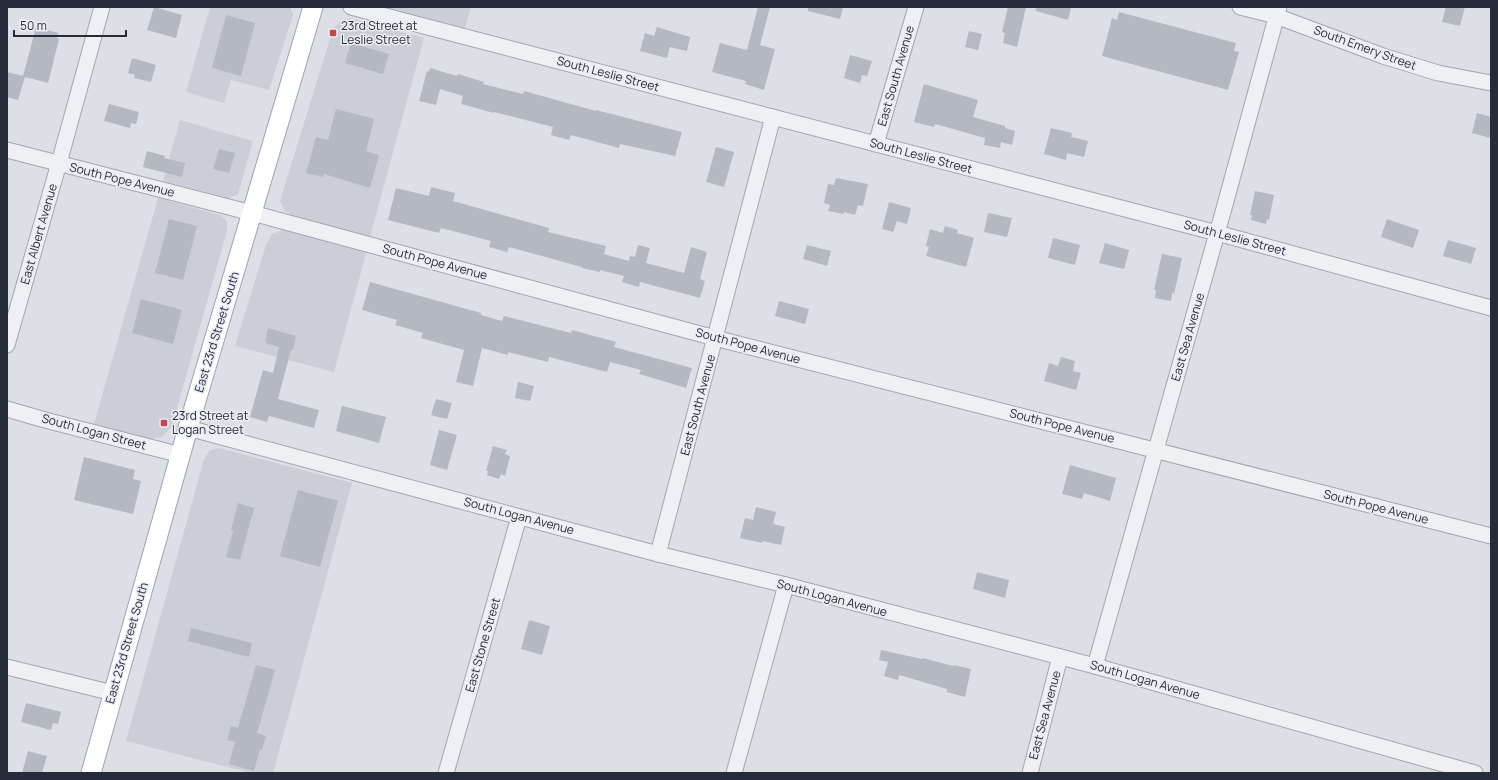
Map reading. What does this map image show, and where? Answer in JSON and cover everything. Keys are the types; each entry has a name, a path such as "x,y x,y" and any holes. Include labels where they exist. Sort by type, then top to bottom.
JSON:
{"main road":[{"name":"East 23rd Street South","path":"91,773 188,428 313,7"}],"street":[{"name":"East Albert Avenue","path":"7,345 102,7"},
{"name":"South Leslie Street","path":"351,7 1217,233 1491,308"},
{"name":"East South Avenue","path":"876,144 916,7"},
{"name":"South Emery Street","path":"1240,7 1277,12 1383,56 1438,73 1491,83"},
{"name":"East Sea Avenue","path":"1095,666 1217,233 1277,12"},
{"name":"East South Avenue","path":"658,554 773,117"},
{"name":"South Pope Avenue","path":"7,150 252,213 716,338 1491,536"},
{"name":"South Logan Street","path":"7,409 181,454"},
{"name":"South Logan Avenue","path":"188,428 658,554 786,585 1095,666 1475,773"},
{"name":"East Stone Street","path":"446,773 519,517"},
{"path":"734,773 786,585"},
{"name":"East Sea Avenue","path":"1030,773 1060,657"},
{"path":"7,667 113,693"}],"shaded area":[{"path":"210,7 290,7 293,15 269,90 231,80 224,103 186,92"},
{"path":"372,7 471,7 464,32"},
{"path":"350,18 424,38 370,237 298,218 285,211 280,201 333,29 341,21"},
{"path":"180,120 253,141 238,194 229,198 163,181"},
{"path":"158,198 220,215 227,221 227,231 172,426 162,437 148,439 94,424"},
{"path":"286,229 367,250 334,372 235,346 266,245 272,234"},
{"path":"219,448 352,483 273,773 251,773 126,741 204,459 210,450"}],"building":[{"path":"154,7 182,15 176,38 147,30"},
{"path":"758,7 770,7 760,45 775,49 764,90 745,84 746,81 712,72 720,43 747,50"},
{"path":"808,7 843,7 840,19 808,11"},
{"path":"1008,7 1026,7 1017,47 1003,43 1005,33 1002,32"},
{"path":"1036,7 1071,7 1068,20 1036,11"},
{"path":"1446,7 1465,7 1460,26 1442,22"},
{"path":"1119,12 1236,43 1234,51 1239,52 1228,90 1102,56 1112,18 1117,20"},
{"path":"226,15 255,23 241,76 212,68"},
{"path":"36,27 58,33 57,38 59,39 48,83 25,77 18,100 7,97 7,72 23,76"},
{"path":"657,27 690,37 687,51 670,47 667,58 640,51 645,33 654,36"},
{"path":"969,31 982,34 978,50 965,47"},
{"path":"351,43 389,54 383,74 345,63"},
{"path":"850,55 872,61 867,76 862,75 860,83 844,78"},
{"path":"132,58 156,65 151,82 134,78 135,75 128,73"},
{"path":"430,68 457,76 458,74 484,82 483,84 523,94 524,91 596,111 682,132 675,156 620,144 619,148 571,135 569,140 551,135 553,127 461,104 463,96 440,89 436,105 419,101 427,71 429,72"},
{"path":"924,84 978,100 973,117 1005,126 1005,128 1015,131 1012,145 1001,142 1000,148 984,145 985,138 935,124 934,127 914,122"},
{"path":"109,104 139,112 136,124 131,123 130,128 104,121"},
{"path":"336,109 374,119 366,151 379,155 370,188 324,174 323,177 306,173 316,137 328,140"},
{"path":"1477,113 1491,117 1491,138 1472,133"},
{"path":"1051,128 1072,133 1071,137 1088,141 1084,157 1067,153 1066,160 1044,154"},
{"path":"716,147 734,152 724,187 706,182"},
{"path":"219,149 235,153 229,173 213,169"},
{"path":"147,151 165,156 164,158 185,163 182,177 143,167"},
{"path":"836,178 868,184 863,206 858,205 855,215 844,212 843,214 828,211 830,205 824,203 828,184 834,185"},
{"path":"431,187 455,193 453,201 549,228 548,232 606,246 604,254 629,261 630,256 635,257 638,245 650,248 646,263 684,273 691,247 707,252 700,279 705,281 700,298 640,282 639,287 622,282 624,276 600,270 600,272 582,268 509,247 507,252 489,247 491,241 441,228 439,233 388,220 396,188 429,196"},
{"path":"1255,191 1274,195 1269,220 1267,219 1266,224 1251,220 1252,215 1250,215"},
{"path":"889,202 911,208 907,224 897,221 893,232 882,229"},
{"path":"988,213 1012,218 1007,237 984,232"},
{"path":"169,219 197,226 183,280 155,273"},
{"path":"1387,219 1419,230 1413,248 1381,237"},
{"path":"945,226 958,230 957,233 974,238 966,267 926,256 929,247 926,246 930,229 943,233"},
{"path":"1053,238 1080,245 1075,265 1048,258"},
{"path":"1448,240 1476,248 1471,264 1443,256"},
{"path":"1105,243 1129,250 1124,269 1099,263"},
{"path":"807,245 831,251 827,266 803,259"},
{"path":"1162,254 1182,258 1171,301 1155,298 1156,290 1154,290"},
{"path":"370,282 481,313 481,315 502,321 504,316 571,333 572,330 616,342 614,347 692,368 686,388 639,374 641,370 610,362 607,372 549,357 548,362 508,352 508,355 482,348 473,386 456,382 464,350 421,338 423,333 395,325 397,320 362,310"},
{"path":"141,299 182,310 173,344 132,333"},
{"path":"779,301 809,309 805,324 775,316"},
{"path":"268,328 296,336 278,399 319,410 314,428 269,416 267,422 250,417 263,370 273,373 279,347 265,343"},
{"path":"1061,357 1075,361 1073,371 1081,373 1076,390 1044,381 1049,363 1058,366"},
{"path":"518,382 534,386 530,401 515,398"},
{"path":"436,399 452,403 447,419 431,415"},
{"path":"342,406 386,417 379,443 336,431"},
{"path":"439,430 457,435 447,470 430,465"},
{"path":"493,446 507,450 505,454 510,456 505,476 501,474 499,479 487,475 488,471 486,471"},
{"path":"84,457 135,470 133,479 141,481 133,514 74,500"},
{"path":"1070,465 1116,478 1110,501 1084,493 1082,499 1062,494"},
{"path":"298,490 338,501 320,567 280,556"},
{"path":"238,503 254,508 240,560 226,557"},
{"path":"756,507 776,512 773,524 785,527 781,545 763,541 762,543 740,538 745,518 753,520"},
{"path":"977,572 1009,580 1005,598 973,589"},
{"path":"529,620 550,626 542,655 521,649"},
{"path":"191,628 252,643 249,657 188,641"},
{"path":"881,650 971,669 965,697 947,692 947,689 899,675 898,680 884,676 888,662 879,660"},
{"path":"256,665 275,670 257,733 266,736 262,750 260,749 254,771 229,764 235,742 227,740 231,726 238,728"},
{"path":"26,703 61,712 58,724 53,723 51,730 21,722"},
{"path":"28,751 47,756 42,773 22,773"}],"place":[{"name":"23rd Street at Leslie Street","path":"333,33"},
{"name":"23rd Street at Logan Street","path":"164,423"}]}
